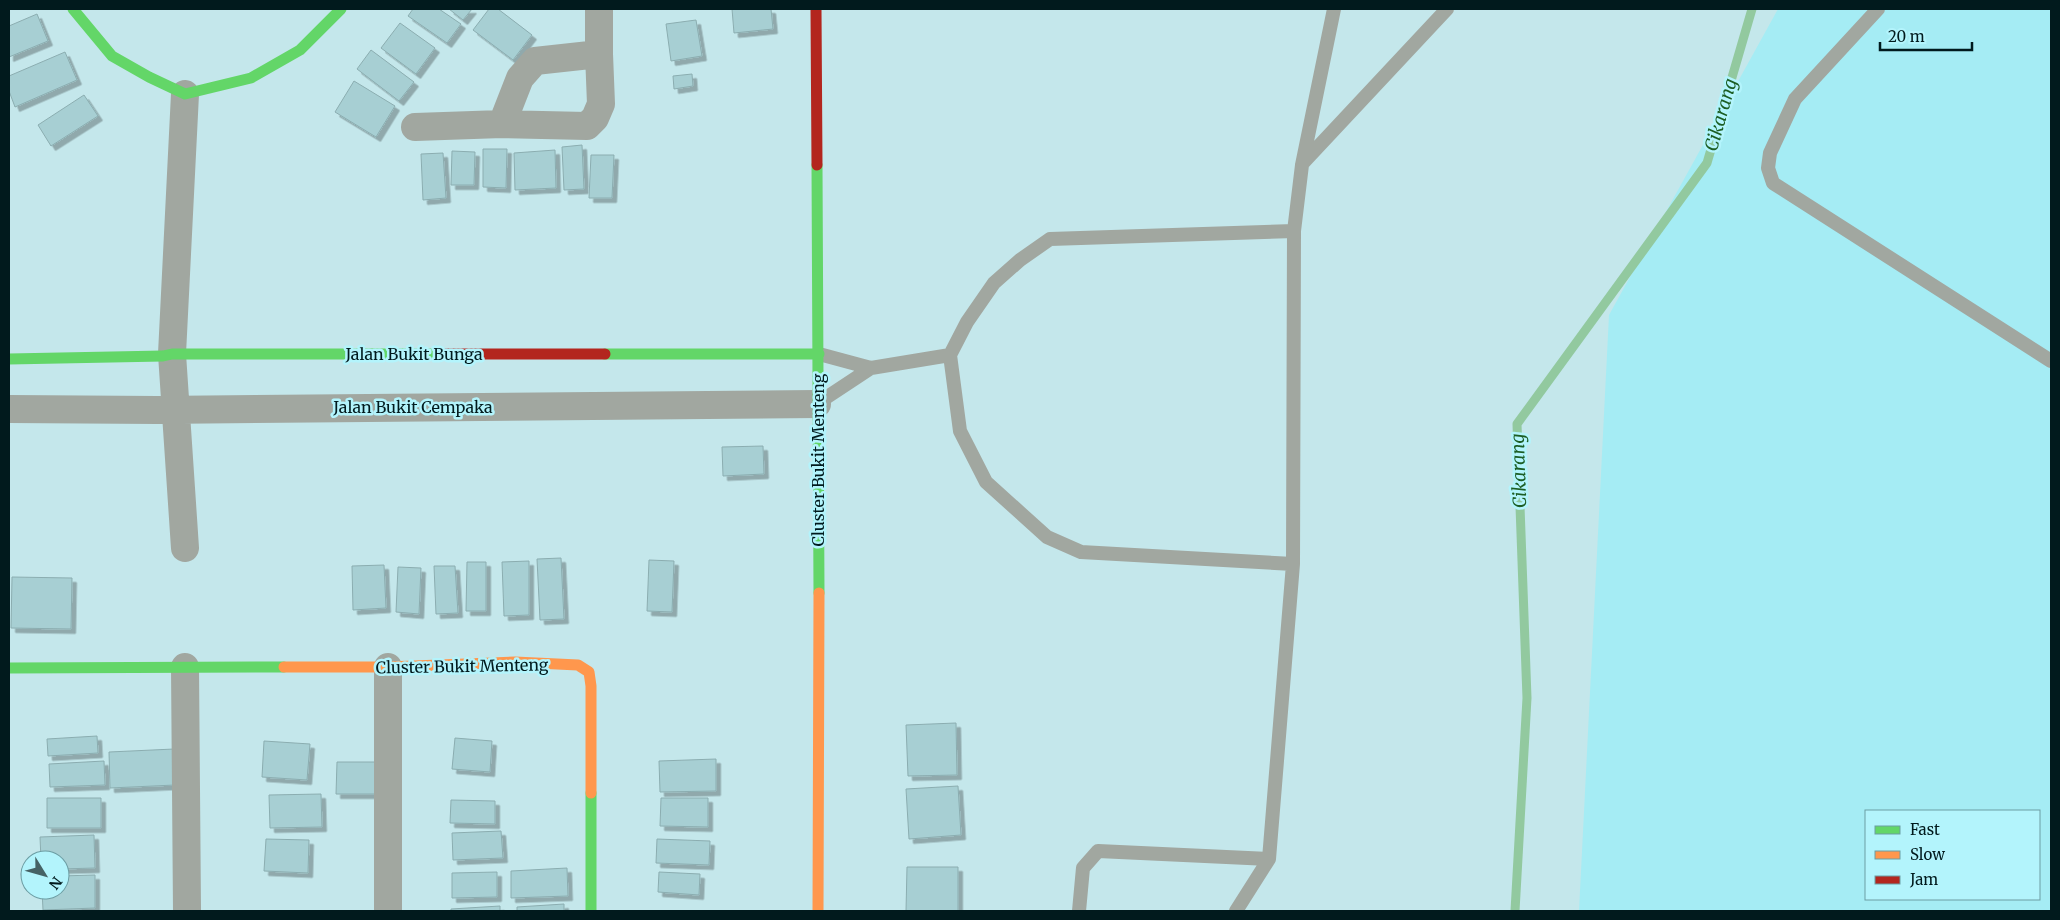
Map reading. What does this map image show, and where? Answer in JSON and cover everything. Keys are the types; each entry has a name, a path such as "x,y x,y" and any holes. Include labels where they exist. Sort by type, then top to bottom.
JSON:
{"street":[{"path":"73,9 112,56 149,77 185,94 250,78 300,50 341,9"},
{"path":"415,127 502,124 587,126 595,118 601,104 599,9"},
{"name":"Cluster Bukit Menteng","path":"816,9 819,354 817,404 818,911"},
{"path":"502,124 520,78 535,61 599,54"},
{"path":"185,94 172,354 185,548"},
{"name":"Jalan Bukit Bunga","path":"9,359 163,356 172,354 819,354"},
{"name":"Jalan Bukit Cempaka","path":"9,409 817,404"},
{"name":"Cluster Bukit Menteng","path":"9,668 388,668 515,662 578,665 589,672 592,686 591,911"},
{"path":"184,667 186,911"},
{"path":"388,668 388,911"}],"lane":[{"path":"1236,911 1269,860 1292,564 1294,231 1302,165 1334,9"},
{"path":"1302,165 1447,9"},
{"path":"1878,9 1794,99 1770,153 1768,168 1773,183 2051,361"},
{"path":"1292,564 1081,552 1046,537 986,482 960,430 950,355 967,322 994,283 1020,260 1050,239 1294,231"},
{"path":"819,354 871,368"},
{"path":"817,404 871,368 950,355"},
{"path":"1080,911 1083,868 1088,859 1098,851 1269,860"}],"shaded area":[{"path":"1778,9 2051,9 2051,911 1579,911 1609,315"}],"building":[{"path":"413,9 439,9 461,24 447,43 408,16"},
{"path":"449,9 472,9 463,20"},
{"path":"489,9 498,9 532,35 513,60 473,30"},
{"path":"732,9 771,9 773,29 734,33"},
{"path":"37,14 48,41 9,57 9,26"},
{"path":"696,20 702,56 671,61 666,24"},
{"path":"400,23 435,48 416,74 381,48"},
{"path":"371,50 414,82 399,101 357,69"},
{"path":"65,52 77,80 15,107 9,91 9,76"},
{"path":"692,74 693,86 674,89 673,76"},
{"path":"354,81 395,106 376,137 335,112"},
{"path":"84,95 98,116 51,146 38,125"},
{"path":"582,145 584,189 564,190 562,147"},
{"path":"483,149 507,149 506,188 483,187"},
{"path":"555,150 556,188 515,190 514,153"},
{"path":"452,151 475,152 474,185 451,185"},
{"path":"443,153 446,198 423,200 421,154"},
{"path":"591,155 614,155 612,198 589,198"},
{"path":"763,446 764,474 723,476 722,447"},
{"path":"561,558 564,619 540,620 537,559"},
{"path":"649,560 674,561 672,612 647,611"},
{"path":"529,561 529,615 504,616 502,562"},
{"path":"467,562 486,562 486,611 466,611"},
{"path":"384,565 386,608 353,610 352,566"},
{"path":"434,566 455,566 458,613 436,614"},
{"path":"398,567 421,568 419,614 396,612"},
{"path":"12,577 72,578 71,629 11,628"},
{"path":"956,723 957,775 908,776 906,725"},
{"path":"97,736 98,753 48,756 47,739"},
{"path":"455,738 492,741 490,772 452,769"},
{"path":"264,741 310,744 307,780 262,777"},
{"path":"174,749 175,785 110,788 109,752"},
{"path":"716,759 716,791 660,792 659,761"},
{"path":"104,761 105,785 50,787 49,764"},
{"path":"337,762 383,762 383,794 336,794"},
{"path":"958,786 961,835 909,839 906,789"},
{"path":"321,794 322,827 270,828 269,795"},
{"path":"47,798 101,798 101,828 47,828"},
{"path":"661,798 708,798 708,827 660,826"},
{"path":"451,800 495,801 495,824 450,823"},
{"path":"501,831 503,858 453,860 452,833"},
{"path":"94,835 95,868 70,869 70,850 41,850 40,837"},
{"path":"266,839 309,840 308,873 264,871"},
{"path":"657,839 710,841 709,865 656,863"},
{"path":"907,867 958,867 958,911 906,911"},
{"path":"567,868 568,896 511,898 511,871"},
{"path":"497,872 497,897 452,898 452,873"},
{"path":"659,872 700,874 699,895 658,892"},
{"path":"95,875 95,908 43,910 42,900 70,900 70,876"},
{"path":"564,904 564,911 517,911 517,907"},
{"path":"500,906 500,911 451,911 451,909"}],"waterway":[{"name":"Cikarang","path":"1515,911 1527,698 1517,424 1707,163 1752,9"}],"traffic: fast":[{"path":"73,9 112,56 149,77 185,94 251,78 300,50 341,9"},
{"path":"817,165 819,593"},
{"path":"9,359 163,356 172,354 440,354"},
{"path":"605,354 819,354"},
{"path":"9,668 284,667"},
{"path":"591,793 591,911"}],"traffic: slow":[{"path":"818,911 819,593"},
{"path":"284,667 388,667 515,662 578,665 589,672 591,686 591,793"}],"traffic: jam":[{"path":"816,9 817,165"},
{"path":"440,354 605,354"}]}
